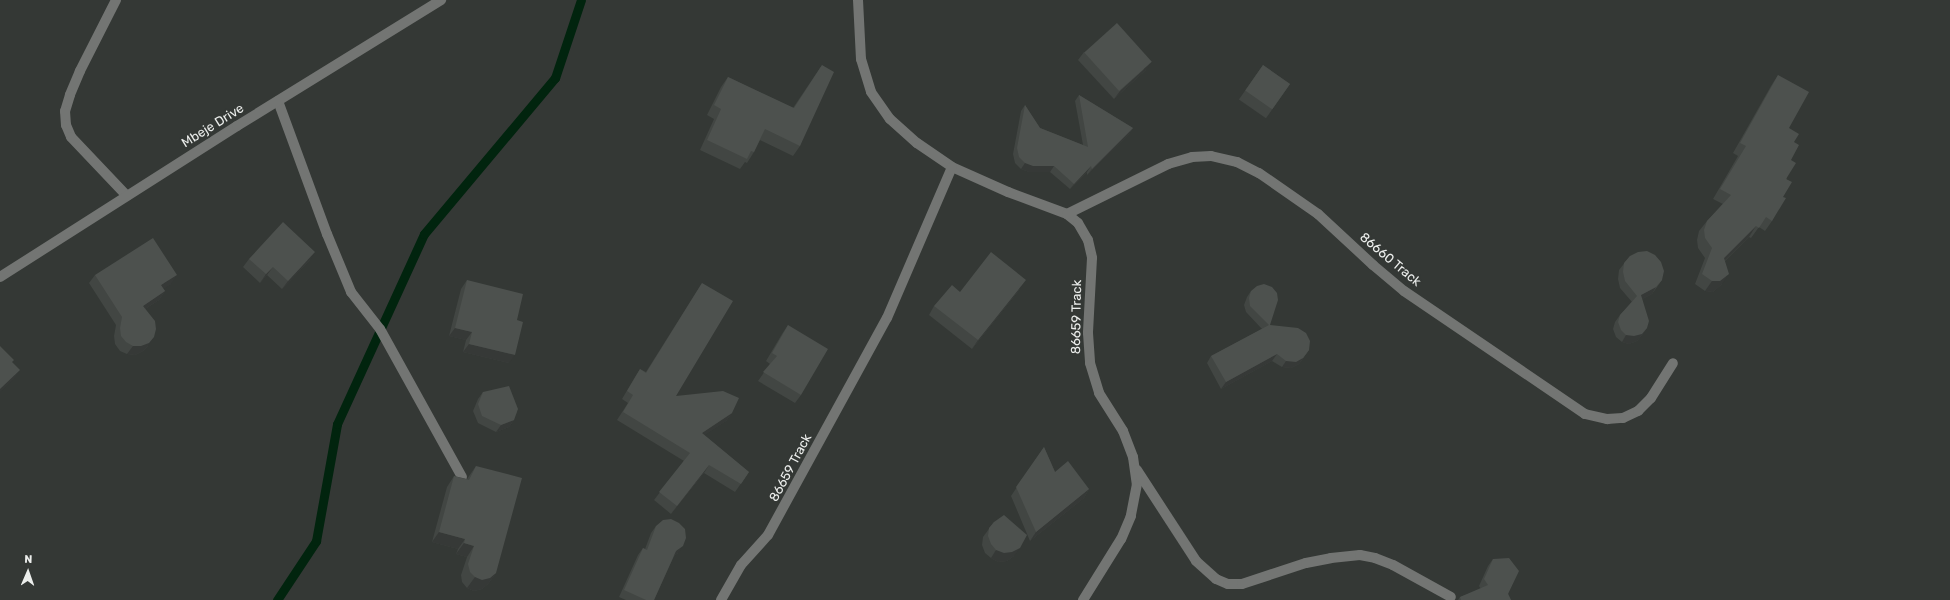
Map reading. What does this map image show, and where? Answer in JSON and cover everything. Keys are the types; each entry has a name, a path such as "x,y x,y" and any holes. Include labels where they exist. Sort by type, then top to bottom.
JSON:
{"street":[{"path":"116,0 70,95 65,111 66,125 70,136 127,196"},
{"name":"Mbeje Drive","path":"0,277 441,0"},
{"name":"86659 Track","path":"858,0 861,60 871,92 890,119 917,143 952,167 1008,192 1068,214 1078,223 1088,240 1092,258 1088,333 1090,362 1100,393 1123,430 1136,468 1137,484 1131,516 1121,539 1083,600"},
{"path":"278,101 351,292 380,329 462,477"},
{"name":"86660 Track","path":"1068,214 1168,164 1192,157 1211,156 1237,162 1259,173 1318,214 1373,265 1404,291 1585,414 1607,419 1623,418 1638,411 1651,398 1673,363"},
{"name":"86659 Track","path":"721,600 741,565 768,535 887,318 952,167"},
{"path":"1136,468 1196,561 1216,579 1228,584 1242,584 1306,563 1331,558 1360,555 1375,558 1393,565 1451,596"}],"building":[{"path":"1117,23 1152,62 1119,91 1084,52"},
{"path":"822,65 834,72 800,146 765,129 754,152 751,151 747,159 707,140 721,109 714,105 728,77 794,108"},
{"path":"1263,65 1290,84 1272,109 1245,90"},
{"path":"1778,75 1809,92 1789,128 1799,134 1794,142 1799,145 1791,160 1796,163 1786,179 1792,182 1783,197 1786,198 1772,221 1766,217 1759,228 1756,226 1724,258 1729,274 1720,281 1712,281 1702,274 1712,248 1705,238 1704,230 1707,221 1731,195 1720,189 1746,146 1740,143"},
{"path":"1079,95 1133,128 1092,169 1091,166 1074,184 1054,166 1033,166 1025,163 1019,157 1017,148 1025,105 1040,128 1088,147"},
{"path":"283,222 315,252 288,281 273,267 266,274 249,259"},
{"path":"153,238 177,275 161,285 165,291 143,306 155,321 156,329 154,337 149,343 141,346 133,346 126,342 121,336 120,328 122,317 95,275"},
{"path":"1647,251 1655,255 1661,262 1664,271 1662,280 1656,287 1641,295 1649,321 1647,328 1642,334 1634,336 1626,335 1621,330 1618,322 1620,315 1637,296 1625,281 1623,272 1624,263 1630,256 1638,252"},
{"path":"991,252 1026,280 978,340 934,306 952,285 960,292"},
{"path":"467,280 523,294 517,320 523,322 515,355 469,344 472,332 455,328"},
{"path":"702,283 733,301 676,396 723,391 739,398 732,413 702,433 749,472 741,484 709,465 677,506 659,492 690,453 623,412 633,395 627,391 640,369 646,373"},
{"path":"1264,284 1272,287 1277,293 1278,300 1270,325 1298,328 1306,333 1310,341 1309,350 1303,358 1296,362 1286,361 1277,354 1226,382 1211,356 1269,325 1250,306 1249,298 1251,291 1257,286"},
{"path":"788,325 828,349 801,395 763,372 777,356 772,353"},
{"path":"0,346 14,360 12,362 20,370 0,389"},
{"path":"509,386 518,409 514,420 501,425 482,416 478,404 483,392"},
{"path":"1044,447 1055,472 1068,461 1089,489 1036,532 1016,487"},
{"path":"476,466 522,478 496,573 490,578 482,580 475,577 470,572 468,564 474,546 464,543 465,539 439,532 454,476 469,480"},
{"path":"1004,515 1027,535 1020,548 1012,552 1004,553 996,550 991,544 988,536 989,528 994,522"},
{"path":"671,519 679,523 685,529 686,538 683,546 676,551 654,600 646,600 624,590 643,548 647,550 656,526 663,520"},
{"path":"1509,558 1519,571 1508,594 1511,600 1461,600 1460,597 1488,585 1484,579 1493,559"}],"waterway":[{"path":"277,600 316,541 337,424 424,234 555,78 581,0"}]}
